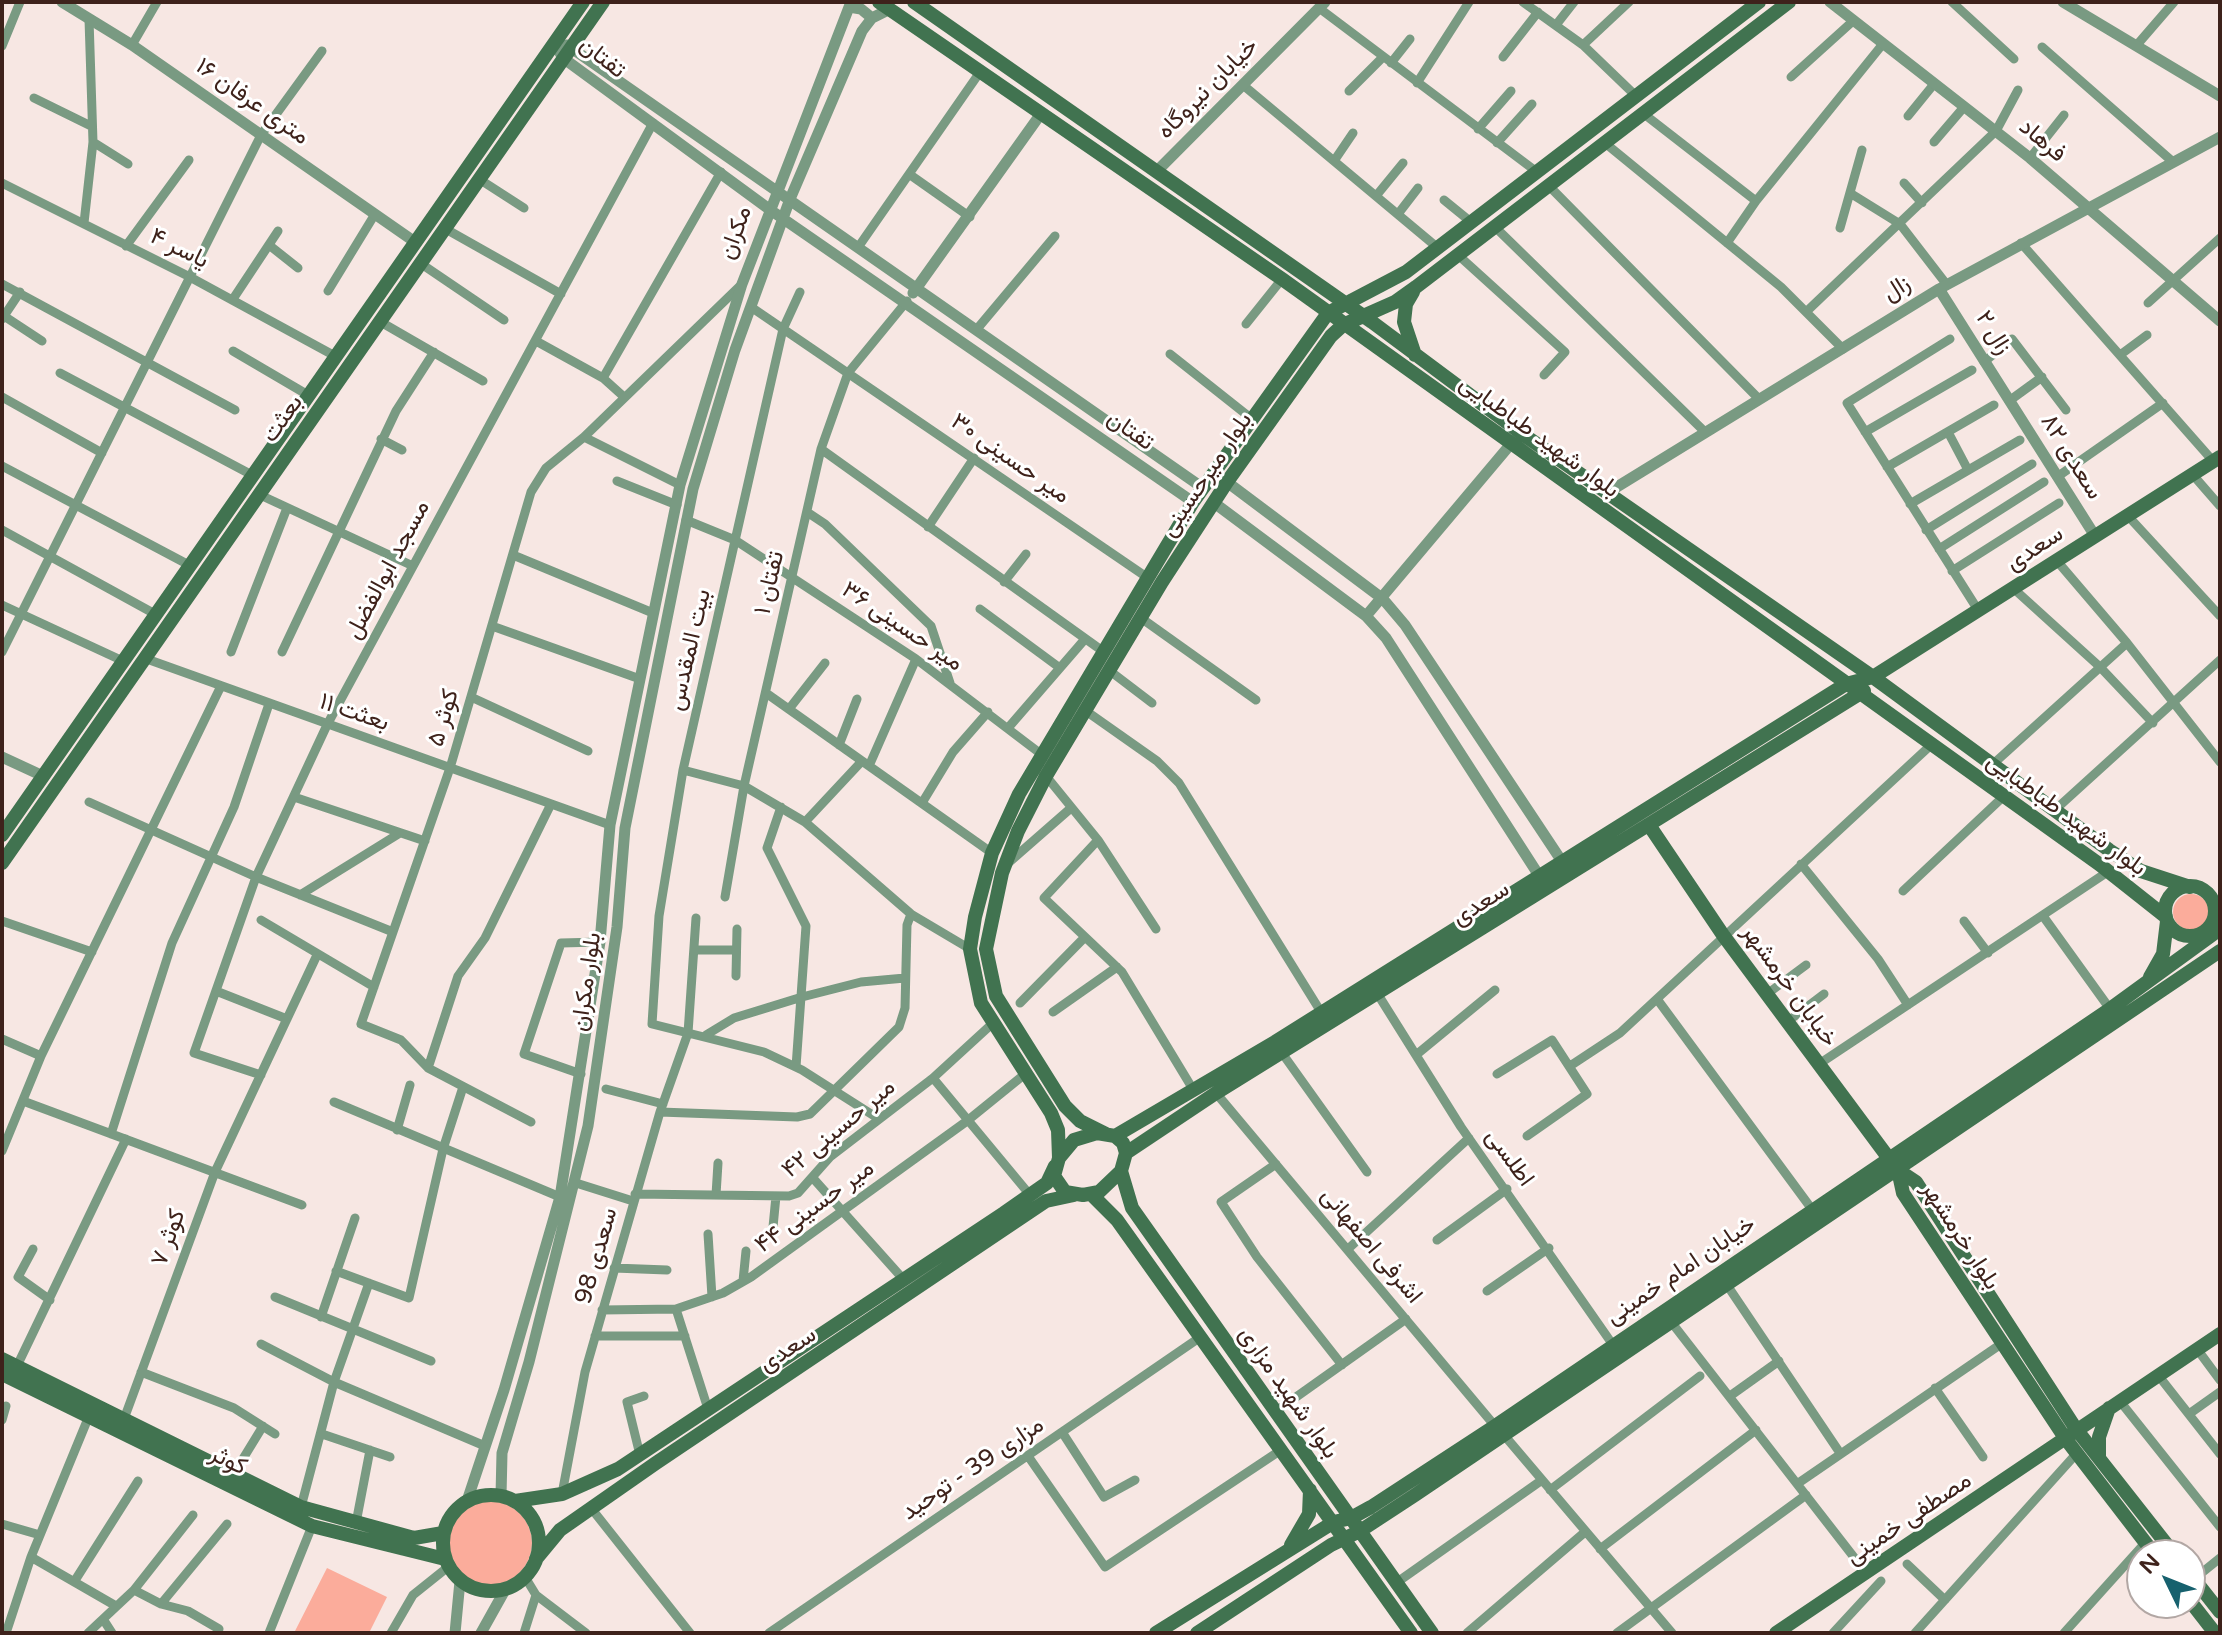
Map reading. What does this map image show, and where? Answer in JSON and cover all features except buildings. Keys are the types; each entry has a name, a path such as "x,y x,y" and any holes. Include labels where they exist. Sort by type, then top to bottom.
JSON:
{"main road":[{"name":"بعثت","path":"2,835 583,2"},
{"name":"بعثت","path":"2,863 603,2"},
{"name":"بلوار شهید طباطبایی","path":"914,2 1415,355 1516,438 1861,695 2109,871 2167,919"},
{"name":"بلوار میرحسینی","path":"1057,1162 1058,1130 981,1003 970,949 975,917 992,853 1041,754 1193,502 1328,313 1382,287 1438,248 1759,2"},
{"name":"بلوار میرحسینی","path":"1110,1135 1080,1121 1065,1106 996,996 986,949 1005,865 1046,776 1213,502 1331,336 1343,325 1395,302 1416,287 1789,2"},
{"name":"بلوار شهید طباطبایی","path":"884,6 1282,279 1343,325 1516,438 1607,493 1873,677 2141,871 2190,887"},
{"path":"1723,29 1734,44"},
{"path":"1382,287 1386,300 1395,302"},
{"path":"1415,355 1405,332 1403,313 1416,287"},
{"path":"322,374 336,383"},
{"path":"1267,398 1281,407"},
{"name":"سعدی","path":"1110,1135 1194,1091 1846,684 1873,677 2217,459"},
{"path":"1861,695 1873,677"},
{"name":"سعدی","path":"1126,1153 1216,1093 1861,695"},
{"name":"خیابان خرمشهر","path":"1649,825 1723,935 1898,1170"},
{"path":"2147,982 2163,954 2168,900 2174,893 2190,887 2214,894 2210,932 2196,968"},
{"path":"2167,919 2185,936 2210,932"},
{"name":"خیابان امام خمینی","path":"1197,1633 1344,1538 1360,1531 1613,1345 1811,1208 2110,1009 2210,932"},
{"name":"خیابان امام خمینی","path":"1156,1633 1334,1522 1351,1518 1672,1323 2220,951"},
{"path":"1089,1134 1110,1135 1126,1153 1121,1171 1106,1189 1092,1195 1074,1195 1057,1186 1057,1162 1074,1140 1089,1134"},
{"name":"سعدی","path":"508,1498 562,1494 582,1488 640,1455 1030,1195 1047,1183 1057,1162"},
{"name":"بلوار خرمشهر","path":"1898,1170 1903,1193 2004,1342 2070,1433 2099,1458 2162,1539"},
{"name":"بلوار خرمشهر","path":"1898,1170 1916,1182 2070,1433 2077,1453 2142,1539"},
{"name":"بلوار شهید مزاری","path":"1121,1171 1132,1208 1432,1633"},
{"name":"سعدی","path":"536,1559 560,1530 591,1508 1046,1201 1074,1195"},
{"name":"بلوار شهید مزاری","path":"1092,1195 1117,1220 1411,1633"},
{"name":"مصطفی خمینی","path":"1776,1633 2220,1334"},
{"name":"کوثر","path":"2,1359 301,1507 414,1538 443,1533"},
{"name":"کوثر","path":"2,1374 312,1526 446,1563"},
{"path":"2099,1458 2099,1437 2114,1403"},
{"path":"1285,1552 1301,1532 1309,1514 1310,1490"},
{"path":"478,1496 508,1498 534,1520 539,1546 536,1559 525,1577 505,1590 481,1591 460,1581 446,1563 443,1533 456,1509 467,1501 478,1496"},
{"path":"2206,1594 2220,1612"}],"street":[{"path":"2,46 20,2"},
{"name":"۱۶ متری عرفان","path":"62,2 132,45 415,242"},
{"path":"132,45 157,2"},
{"path":"1417,83 1469,2"},
{"path":"1523,2 1583,45 1636,96"},
{"path":"1556,25 1574,2"},
{"path":"1583,45 1629,2"},
{"name":"فرهاد","path":"1830,2 2030,158 2220,321"},
{"path":"1952,2 2014,59"},
{"path":"2136,46 2174,2"},
{"path":"2066,3 2220,96"},
{"path":"850,5 872,18 884,6"},
{"name":"مکران","path":"680,485 742,284 776,188 850,5"},
{"path":"1322,5 1387,60 1537,172"},
{"name":"خیابان نیروگاه","path":"1156,172 1322,5"},
{"path":"1503,57 1538,12"},
{"name":"مکران","path":"698,471 782,218 862,31 872,18"},
{"path":"84,223 93,142 89,19"},
{"path":"1791,77 1853,21"},
{"path":"1349,91 1410,39"},
{"name":"تفتان","path":"554,43 776,188 1203,488"},
{"path":"1727,243 1756,201 1882,45"},
{"path":"2042,47 2173,162"},
{"path":"2,652 261,135 322,51"},
{"name":"تفتان","path":"568,52 653,123 769,209 907,301 1193,502"},
{"path":"859,246 980,72"},
{"path":"1908,116 1934,84"},
{"path":"1243,85 1438,248"},
{"path":"1806,312 1996,131 2018,90"},
{"path":"1478,129 1511,91"},
{"path":"34,98 91,126"},
{"path":"1497,143 1532,104"},
{"path":"1934,142 1964,107"},
{"path":"1644,114 1756,201"},
{"path":"907,301 1040,115"},
{"path":"2030,158 2064,115"},
{"name":"مسجد ابوالفضل","path":"261,1075 194,1053 256,877 327,725 653,123"},
{"path":"1334,161 1353,133"},
{"name":"زال","path":"1607,493 1943,287 2220,137"},
{"path":"93,142 128,164"},
{"path":"1605,143 1727,243 1843,349"},
{"path":"1840,228 1862,150"},
{"path":"126,246 189,160"},
{"path":"1376,196 1403,163"},
{"path":"603,378 721,172"},
{"path":"909,174 970,217"},
{"path":"479,179 524,208"},
{"name":"یاسر ۴","path":"2,183 233,299 335,356"},
{"path":"1904,183 1922,203"},
{"path":"1549,186 1758,398"},
{"path":"1398,214 1418,188"},
{"path":"1850,193 1900,224 1943,287"},
{"path":"1444,200 1471,222"},
{"path":"328,291 375,214"},
{"path":"1495,227 1704,431"},
{"path":"444,228 561,294"},
{"path":"233,299 278,231"},
{"path":"977,329 1055,236"},
{"path":"2148,303 2220,238"},
{"path":"2021,243 2217,459"},
{"path":"269,245 298,268"},
{"path":"1458,255 1565,352 1544,375"},
{"path":"420,263 504,320"},
{"path":"1246,324 1282,279"},
{"path":"2,284 235,410"},
{"name":"کوثر ۵","path":"428,1068 401,1040 361,1024 450,768 531,492 546,468 584,437 742,284"},
{"name":"زال ۲","path":"1943,287 2009,401"},
{"path":"20,292 3,318 42,341"},
{"name":"بیت المقدس","path":"688,1033 652,1024 659,916 683,770 783,329 800,292"},
{"name":"تفتان ۱","path":"725,897 744,786 821,449 848,373 907,301"},
{"name":"میر حسینی ۳۰","path":"751,307 1148,578"},
{"path":"379,321 483,381"},
{"path":"2120,355 2147,335"},
{"path":"1950,339 1847,403 1978,610"},
{"path":"1984,362 2012,339 2066,410"},
{"path":"536,341 603,378 623,396"},
{"path":"233,351 308,395"},
{"path":"282,652 381,439 434,352"},
{"path":"1170,354 1252,419"},
{"path":"1865,432 1972,370"},
{"path":"60,373 123,410 252,475"},
{"path":"2009,401 2042,377"},
{"path":"2,397 102,453"},
{"name":"سعدی ۸۲","path":"2009,401 2095,536"},
{"path":"2057,477 2163,403"},
{"path":"1887,467 1994,405"},
{"path":"1948,432 1968,470"},
{"path":"584,437 680,485"},
{"path":"1366,616 1516,438"},
{"path":"381,439 402,450"},
{"path":"1910,504 2020,440"},
{"path":"821,449 1104,652"},
{"path":"928,527 974,458"},
{"path":"1926,530 2032,464"},
{"path":"2,466 189,565"},
{"name":"بلوار مکران","path":"508,1498 502,1453 576,1183 588,1126 617,927 625,828 698,471"},
{"path":"2193,475 2220,506"},
{"path":"617,481 677,505"},
{"path":"1227,482 1383,599 1405,625 1561,860"},
{"path":"1939,549 2044,482"},
{"name":"بلوار مکران","path":"467,1501 560,1197 600,942 610,825 680,485"},
{"path":"258,494 413,566"},
{"path":"1213,502 1366,616 1386,638 1538,874"},
{"path":"1952,571 2059,503"},
{"path":"231,652 287,508"},
{"path":"807,512 825,524 931,626 950,683"},
{"path":"2128,516 2220,616"},
{"name":"میر حسینی ۳۶","path":"686,520 735,540 792,577 950,683 1041,754"},
{"path":"2,530 155,614"},
{"path":"1004,582 1026,554"},
{"path":"513,555 653,613"},
{"path":"2057,561 2127,643 2220,762"},
{"path":"2014,589 2100,667 2153,723"},
{"path":"2,605 123,661"},
{"path":"980,609 1060,668"},
{"path":"1141,618 1256,700"},
{"path":"492,626 640,679"},
{"path":"649,632 663,636"},
{"path":"1008,728 1085,639"},
{"path":"1992,765 2127,643"},
{"name":"بعثت ۱۱","path":"144,658 610,825"},
{"path":"805,822 866,764 916,659"},
{"path":"2056,809 2220,660"},
{"path":"789,709 825,663"},
{"path":"1110,671 1152,703"},
{"path":"2,1151 41,1056 221,686"},
{"path":"766,693 992,853"},
{"path":"471,697 588,751"},
{"path":"839,745 857,699"},
{"path":"111,1134 172,943 209,856 234,807 269,704"},
{"path":"1086,711 1157,761 1179,783 1321,1012"},
{"path":"922,803 953,752 988,712"},
{"path":"1570,1066 1620,1033 1931,745"},
{"path":"2,757 43,776"},
{"path":"683,770 744,786 781,807 805,822 911,914 970,949"},
{"path":"1046,776 1098,840 1156,929"},
{"path":"1903,891 2004,796"},
{"path":"294,797 425,841"},
{"path":"89,802 256,877 393,932"},
{"path":"531,1122 428,1068 458,976 485,938 551,804"},
{"path":"781,807 767,848 806,926 796,1067"},
{"path":"1005,865 1071,808"},
{"path":"300,895 400,833"},
{"path":"1098,840 1044,898 1117,967 1150,1014 1194,1091"},
{"path":"1801,864 1878,959 1908,1005"},
{"path":"1819,1064 2109,871"},
{"path":"606,1089 661,1108 804,1117 835,1092 899,1027 905,1008 907,925 911,914"},
{"path":"2043,916 2110,1009"},
{"name":"سعدی 98","path":"562,1494 602,1310 661,1108 688,1033 696,918"},
{"path":"261,920 374,987"},
{"path":"2,921 92,952"},
{"path":"1964,921 1988,953"},
{"path":"736,976 737,929"},
{"path":"1020,1003 1085,937"},
{"path":"581,1074 524,1054 561,943 600,942"},
{"path":"694,950 736,950"},
{"name":"کوثر ۷","path":"124,1419 215,1172 317,955"},
{"path":"1767,994 1806,965"},
{"path":"1053,1012 1117,967"},
{"path":"706,1035 734,1018 802,997 861,982 905,978"},
{"path":"1416,1055 1495,990"},
{"path":"216,991 287,1019"},
{"name":"اطلسی","path":"1377,993 1469,1138 1549,1248 1613,1345"},
{"path":"1787,1022 1824,994"},
{"path":"1657,999 1811,1208"},
{"name":"میر حسینی ۴۲","path":"576,1183 634,1198 798,1193 830,1157 933,1078 993,1023"},
{"path":"688,1033 706,1035 764,1052 796,1067 879,1119"},
{"path":"2,1039 41,1056"},
{"path":"1497,1074 1552,1040 1587,1098 1527,1136"},
{"path":"1282,1053 1367,1172"},
{"name":"میر حسینی ۴۴","path":"602,1310 676,1309 712,1297 743,1281 967,1121 1025,1074"},
{"path":"933,1078 1030,1195"},
{"path":"397,1130 410,1085"},
{"path":"336,1271 409,1298 443,1149 463,1087"},
{"name":"اشرفی اصفهانی","path":"1216,1093 1672,1633"},
{"path":"23,1101 302,1205"},
{"path":"334,1102 560,1197"},
{"path":"1348,1249 1469,1138"},
{"path":"17,1366 126,1139"},
{"path":"716,1195 718,1163"},
{"path":"1276,1164 1221,1202 1257,1257 1342,1365"},
{"path":"812,1177 904,1280"},
{"path":"1437,1240 1507,1189"},
{"path":"773,1227 776,1196"},
{"path":"321,1317 355,1218"},
{"path":"708,1234 712,1297"},
{"path":"1487,1291 1549,1248"},
{"path":"33,1249 18,1277 50,1300"},
{"path":"743,1281 746,1251"},
{"path":"614,1268 667,1270"},
{"path":"301,1507 334,1382 369,1283"},
{"path":"1727,1285 1840,1453"},
{"path":"275,1297 431,1361"},
{"path":"676,1309 708,1409"},
{"path":"1275,1412 1406,1319"},
{"path":"1672,1323 1867,1574"},
{"path":"595,1336 685,1336"},
{"name":"مزاری 39 - توحید","path":"769,1633 1199,1338"},
{"path":"1797,1484 2004,1342"},
{"path":"261,1344 334,1382 485,1446"},
{"path":"2197,1349 2219,1378"},
{"path":"1730,1396 1779,1361"},
{"path":"141,1372 234,1408 275,1434"},
{"path":"2158,1375 2220,1454"},
{"path":"1550,1490 1700,1376"},
{"path":"1935,1388 1983,1457"},
{"path":"2189,1414 2220,1392"},
{"path":"640,1455 627,1402 644,1396"},
{"path":"2114,1403 2220,1527"},
{"path":"2,1420 6,1406"},
{"path":"6,1633 31,1557 89,1416"},
{"path":"233,1475 263,1426"},
{"path":"1600,1549 1756,1430"},
{"path":"1062,1432 1104,1497 1135,1480"},
{"path":"322,1434 390,1457"},
{"path":"356,1523 370,1450"},
{"path":"1028,1456 1105,1567 1281,1450"},
{"path":"1915,1633 2077,1453"},
{"path":"1396,1583 1542,1480"},
{"path":"74,1582 138,1481"},
{"path":"1617,1633 1806,1495"},
{"path":"591,1508 690,1633"},
{"path":"88,1633 134,1590 193,1515"},
{"path":"2,1524 40,1535"},
{"path":"161,1604 227,1524"},
{"path":"269,1633 312,1526"},
{"path":"1467,1633 1585,1532"},
{"path":"31,1557 116,1606"},
{"path":"391,1633 413,1595 446,1563"},
{"path":"1907,1564 1945,1600"},
{"path":"2064,1633 2126,1564"},
{"path":"525,1577 536,1595 586,1633"},
{"path":"455,1633 460,1581"},
{"path":"1833,1633 1881,1581"},
{"path":"134,1590 161,1604 188,1611 219,1629"},
{"path":"481,1633 505,1590"},
{"path":"524,1633 536,1595"},
{"path":"103,1619 112,1633"}],"shaded area":[{"path":"2191,894 2204,899 2209,912 2204,925 2191,930 2178,925 2173,912 2178,899"},
{"path":"490,1501 506,1504 520,1513 529,1527 532,1543 529,1559 520,1573 506,1582 490,1585 474,1582 460,1573 451,1559 448,1543 451,1527 460,1513 474,1504"},
{"path":"327,1568 387,1597 369,1633 294,1633"}]}
